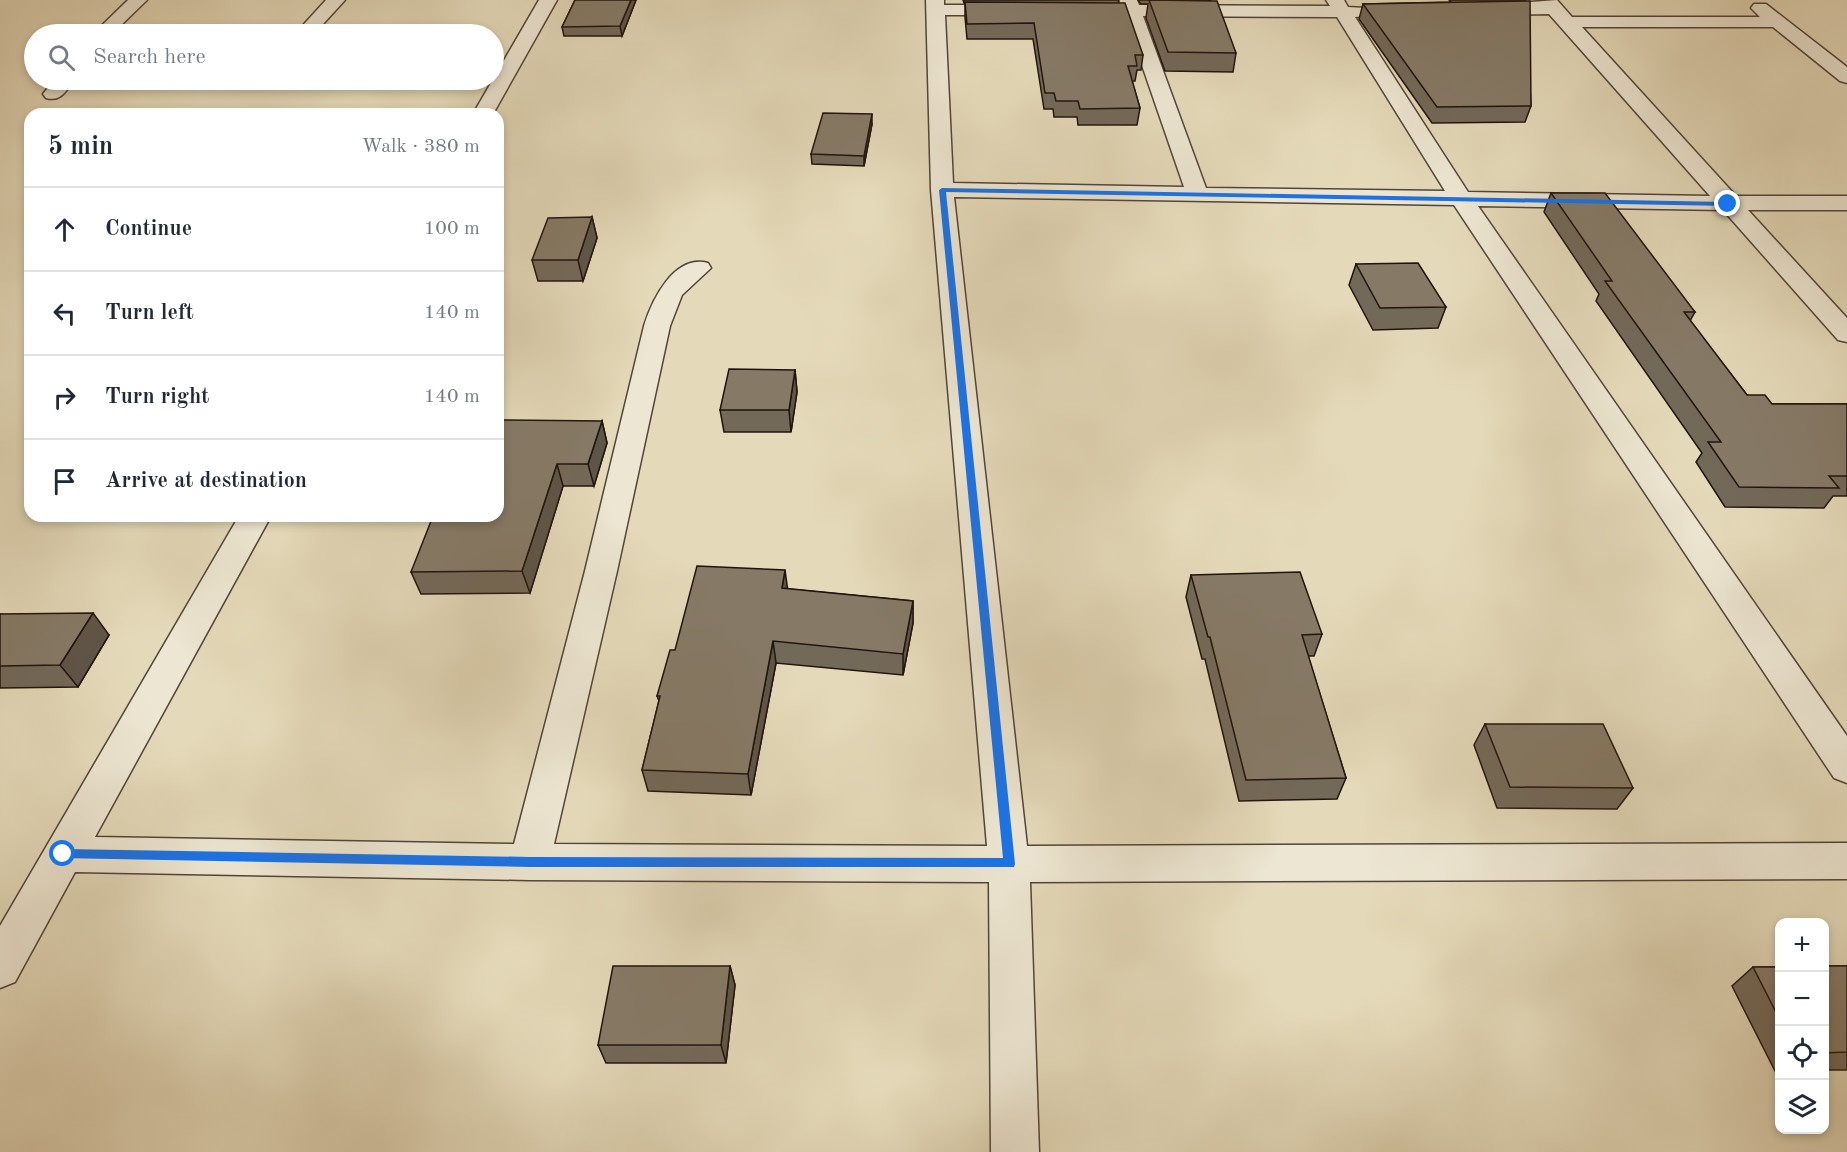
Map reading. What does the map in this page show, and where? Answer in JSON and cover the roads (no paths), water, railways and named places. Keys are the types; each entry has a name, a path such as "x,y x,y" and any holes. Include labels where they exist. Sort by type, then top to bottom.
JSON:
{"street":[{"path":"113,24 138,0"},
{"path":"313,24 336,0"},
{"path":"504,77 548,0"},
{"path":"1749,0 1847,77"},
{"path":"1129,5 1197,193"},
{"path":"1061,10 1129,5 1338,6 1377,12"},
{"path":"1338,6 1461,198 1847,767"},
{"path":"1015,1152 1009,864 942,190 930,14 1027,10"},
{"path":"1472,10 1557,10 1777,22"},
{"path":"1557,10 1728,204 1847,334"},
{"path":"486,108 497,90"},
{"path":"942,190 1728,204 1847,202"},
{"path":"530,862 601,571 657,326 664,302 678,282 699,268"},
{"path":"0,967 252,522"},
{"path":"63,854 530,862 1009,864 1847,861"}]}
